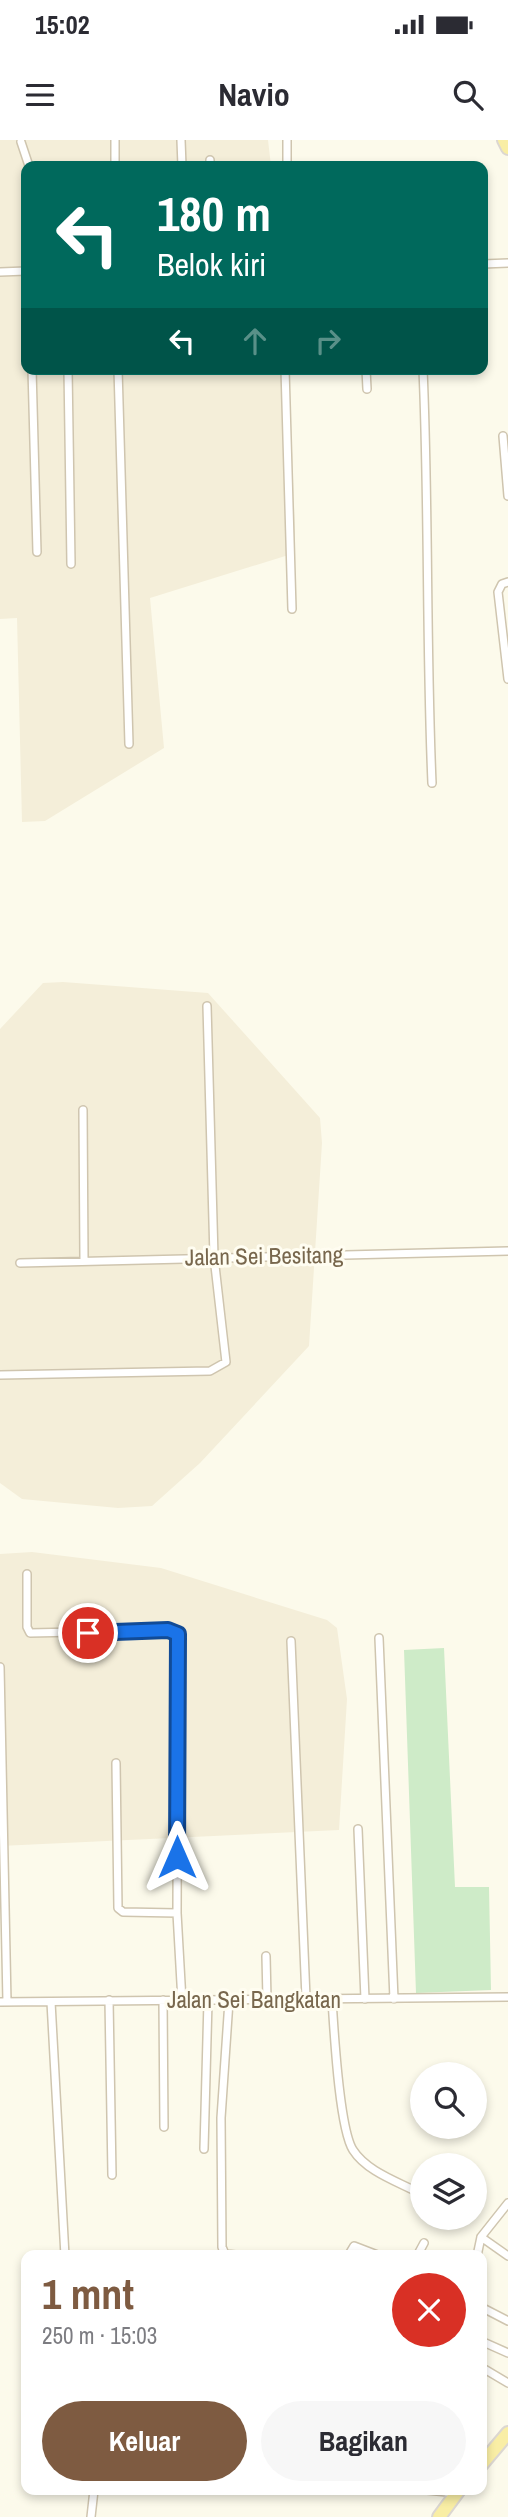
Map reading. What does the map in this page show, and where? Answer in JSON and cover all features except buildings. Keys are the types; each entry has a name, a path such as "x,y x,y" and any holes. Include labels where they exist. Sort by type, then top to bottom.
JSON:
{"main road":[{"path":"504,140 508,148"},
{"path":"487,2459 506,2441"},
{"path":"439,2517 456,2495"}],"street":[{"path":"115,140 115,161"},
{"path":"181,140 182,161"},
{"path":"286,140 287,161"},
{"path":"22,142 28,161"},
{"path":"488,264 508,263"},
{"path":"0,272 21,271"},
{"path":"32,375 37,552"},
{"path":"68,375 71,564"},
{"path":"118,375 129,744"},
{"path":"285,375 292,609"},
{"path":"366,375 367,389"},
{"path":"423,375 429,512 426,613 432,783"},
{"path":"503,436 508,496"},
{"path":"508,582 502,583 498,592 508,679"},
{"path":"0,1375 217,1369 227,1359 214,1257 207,1006"},
{"path":"83,1110 84,1259"},
{"name":"Jalan Sei Besitang","path":"20,1263 84,1259 508,1251"},
{"path":"27,1574 27,1627 30,1633 168,1630 178,1634 177,1913 182,2001"},
{"path":"379,1638 394,1999"},
{"path":"291,1641 306,1998"},
{"path":"0,1667 4,2002"},
{"path":"116,1763 118,1908 123,1912 177,1913"},
{"path":"358,1829 365,1999"},
{"path":"266,1956 267,1999"},
{"name":"Jalan Sei Bangkatan","path":"4,2002 508,1997"},
{"path":"109,2000 112,2175"},
{"path":"163,2000 164,2127"},
{"path":"332,2000 335,2060 349,2141 366,2164 410,2188"},
{"path":"204,2148 208,2001"},
{"path":"224,2250 221,2118 229,2001"},
{"path":"51,2002 65,2250"},
{"path":"478,2250 481,2237 508,2203"},
{"path":"481,2237 508,2256"},
{"path":"420,2250 424,2243"},
{"path":"352,2250 354,2246 369,2250"},
{"path":"487,2310 508,2320"},
{"path":"487,2344 508,2353"},
{"path":"487,2371 508,2383"},
{"path":"91,2517 93,2495"}],"shaded area":[{"path":"0,140 268,140 270,161 21,161 21,375 289,375 295,553 150,598 164,748 45,821 22,822 17,618 0,619"},
{"path":"63,982 208,993 320,1118 322,1143 309,1346 200,1463 152,1506 118,1508 22,1499 0,1483 0,1029 43,983"},
{"path":"32,1552 161,1568 327,1620 337,1628 347,1699 339,1830 0,1846 0,1554"}],"green space":[{"path":"444,1648 455,1887 489,1887 491,1990 416,1993 404,1650"}],"route":[{"path":"88,1633 168,1630 178,1634 177,1857"}]}
